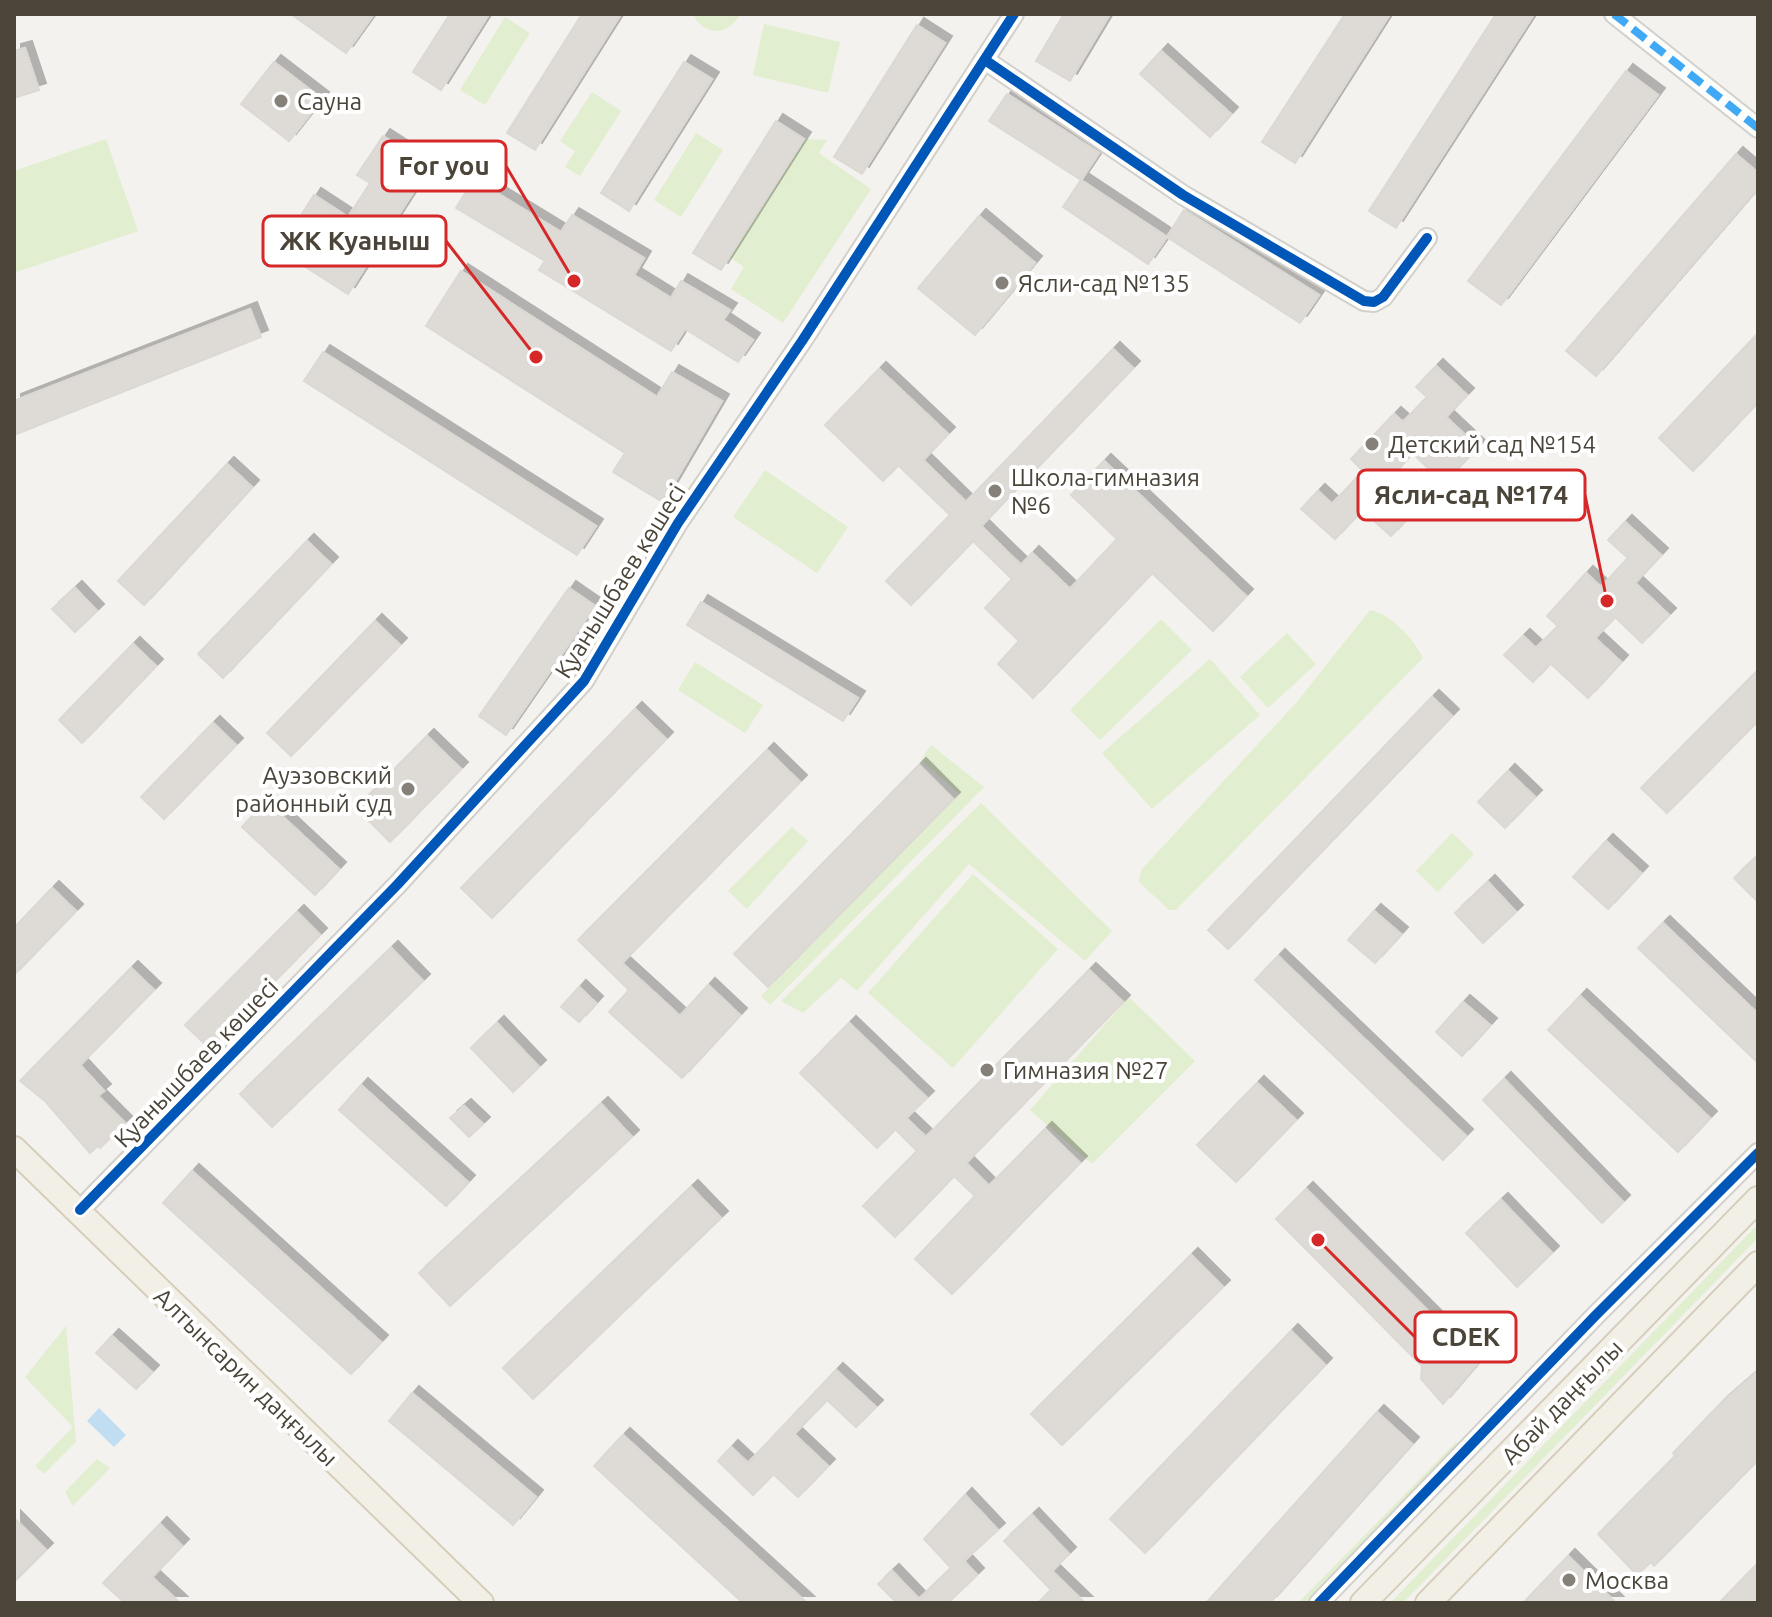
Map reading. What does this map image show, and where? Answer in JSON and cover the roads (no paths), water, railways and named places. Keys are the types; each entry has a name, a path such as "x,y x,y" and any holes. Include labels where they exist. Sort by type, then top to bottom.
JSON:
{"main road":[{"name":"Алтынсарин даңғылы","path":"14,1149 80,1210 251,1383 481,1603"},
{"name":"Абай даңғылы","path":"1363,1603 1758,1199"},
{"name":"Абай даңғылы","path":"1428,1603 1758,1264"}],"street":[{"name":"Қуанышбаев көшесі","path":"80,1210 397,885 584,681 678,523 811,327 1014,14"},
{"path":"1614,14 1758,128"},
{"path":"985,60 1183,195 1364,301 1374,302 1383,297 1427,238"},
{"path":"1319,1603 1595,1316 1758,1153"}],"water":[{"path":"99,1408 126,1435 114,1447 87,1421"}],"place":[{"name":"Сауна","path":"281,101"},
{"name":"For you","path":"574,281"},
{"name":"Ясли-сад №135","path":"1002,283"},
{"name":"ЖК Куаныш","path":"536,357"},
{"name":"Детский сад №154","path":"1372,444"},
{"name":"Школа-гимназия №6","path":"995,491"},
{"name":"Ясли-сад №174","path":"1607,601"},
{"name":"Ауэзовский районный суд","path":"408,789"},
{"name":"Гимназия №27","path":"987,1070"},
{"name":"CDEK","path":"1318,1240"},
{"name":"Москва","path":"1569,1580"}]}
